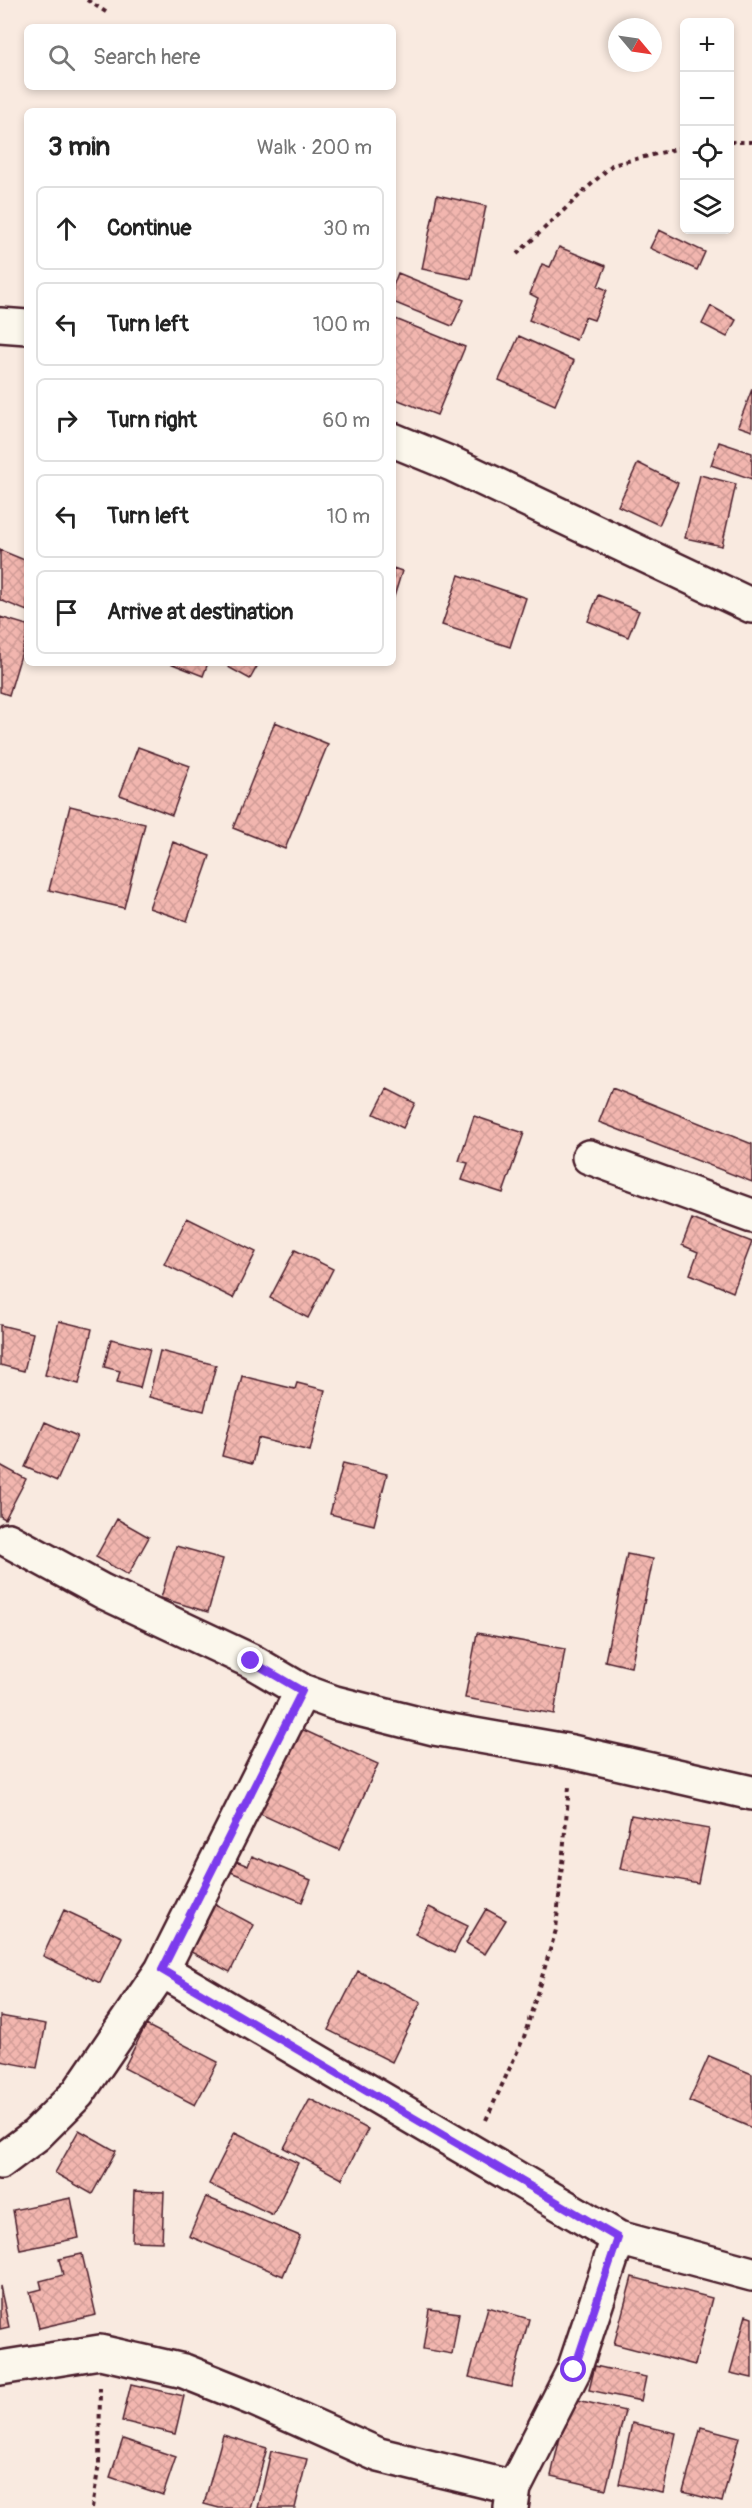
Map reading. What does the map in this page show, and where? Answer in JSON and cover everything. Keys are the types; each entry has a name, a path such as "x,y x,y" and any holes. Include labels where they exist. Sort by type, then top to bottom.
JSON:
{"street":[{"path":"0,325 24,327"},
{"path":"396,441 454,465 752,606"},
{"path":"589,1157 752,1216"},
{"path":"8,1540 102,1591 251,1661 302,1691 336,1703 434,1728 572,1752 752,1793"},
{"path":"0,2162 36,2135 78,2093 162,1970 302,1691"},
{"path":"162,1970 618,2238 752,2274"},
{"path":"0,2368 100,2352 184,2371 254,2399 379,2455 512,2498 574,2370 618,2238"}],"path":[{"path":"87,0 109,14"},
{"path":"734,142 752,142"},
{"path":"517,254 612,165 680,148"},
{"path":"470,2153 524,2037 556,1929 572,1752"},
{"path":"92,2508 99,2464 100,2352"}],"building":[{"path":"437,195 486,206 471,279 422,269"},
{"path":"659,230 705,252 697,270 650,248"},
{"path":"559,247 606,266 598,286 607,290 594,320 585,317 576,340 529,320 538,298 530,294 542,264 550,267"},
{"path":"398,273 464,300 452,326 396,303"},
{"path":"711,306 736,320 727,337 702,324"},
{"path":"396,319 465,347 437,415 396,399"},
{"path":"519,336 574,361 555,405 499,380"},
{"path":"752,389 752,431 738,426"},
{"path":"719,442 752,453 752,479 711,465"},
{"path":"638,463 678,483 659,525 618,506"},
{"path":"700,475 736,484 722,546 685,538"},
{"path":"0,550 24,560 24,610 0,600"},
{"path":"396,569 402,571 396,590"},
{"path":"459,575 526,598 510,647 442,625"},
{"path":"598,595 639,611 628,637 588,621"},
{"path":"0,617 24,624 24,645 9,695 0,692"},
{"path":"178,666 207,666 203,676"},
{"path":"228,666 257,666 250,679"},
{"path":"275,722 328,744 285,849 233,828"},
{"path":"138,747 190,766 172,815 120,795"},
{"path":"70,806 145,824 124,908 49,890"},
{"path":"173,842 210,856 187,921 149,908"},
{"path":"612,1088 752,1144 752,1182 599,1122"},
{"path":"387,1089 415,1103 403,1128 374,1114"},
{"path":"474,1116 524,1133 503,1193 462,1180 468,1163 459,1161"},
{"path":"187,1218 256,1252 233,1298 164,1264"},
{"path":"692,1219 752,1242 733,1292 690,1274 698,1252 682,1245"},
{"path":"295,1250 333,1269 308,1318 270,1298"},
{"path":"59,1321 92,1329 79,1384 45,1375"},
{"path":"0,1325 33,1333 24,1371 0,1365"},
{"path":"111,1339 150,1349 140,1388 117,1382 120,1371 104,1367"},
{"path":"160,1351 216,1365 204,1411 149,1397"},
{"path":"242,1376 295,1389 297,1383 325,1390 310,1451 258,1438 252,1464 222,1456"},
{"path":"45,1422 77,1436 57,1481 25,1467"},
{"path":"343,1463 387,1474 374,1525 330,1514"},
{"path":"0,1465 26,1479 5,1519 0,1516"},
{"path":"117,1519 149,1537 128,1575 96,1557"},
{"path":"176,1546 223,1559 208,1612 161,1598"},
{"path":"627,1554 653,1559 631,1667 605,1661"},
{"path":"477,1633 565,1649 554,1714 465,1698"},
{"path":"297,1727 378,1764 339,1850 258,1813"},
{"path":"631,1815 709,1829 698,1883 620,1869"},
{"path":"252,1856 311,1880 302,1902 231,1872 236,1861 248,1866"},
{"path":"215,1904 254,1925 230,1972 191,1952"},
{"path":"429,1907 468,1926 454,1953 415,1934"},
{"path":"486,1909 506,1920 485,1954 466,1943"},
{"path":"64,1910 122,1937 100,1983 43,1956"},
{"path":"358,1971 421,2002 392,2062 328,2030"},
{"path":"0,2016 46,2024 37,2068 0,2061"},
{"path":"146,2025 218,2062 195,2105 124,2068"},
{"path":"709,2056 752,2074 752,2128 689,2101"},
{"path":"310,2099 368,2129 342,2179 284,2148"},
{"path":"79,2130 116,2151 92,2194 55,2173"},
{"path":"235,2132 298,2163 273,2215 209,2184"},
{"path":"134,2191 164,2192 162,2242 132,2241"},
{"path":"206,2197 300,2236 283,2276 189,2236"},
{"path":"71,2198 79,2238 20,2250 13,2210"},
{"path":"82,2254 96,2315 39,2328 30,2292 42,2289 40,2281 63,2275 59,2259"},
{"path":"632,2277 712,2298 695,2365 614,2344"},
{"path":"0,2286 9,2327 0,2329"},
{"path":"488,2307 529,2319 511,2387 469,2377"},
{"path":"429,2309 459,2313 452,2354 423,2349"},
{"path":"746,2315 752,2317 752,2378 730,2373"},
{"path":"595,2366 646,2377 641,2401 589,2390"},
{"path":"131,2384 184,2396 175,2434 122,2421"},
{"path":"569,2398 625,2411 606,2489 551,2476"},
{"path":"632,2423 676,2433 663,2493 619,2484"},
{"path":"701,2427 739,2437 722,2502 683,2492"},
{"path":"223,2435 267,2448 250,2508 219,2508 204,2504"},
{"path":"123,2439 176,2457 163,2495 110,2477"},
{"path":"271,2451 307,2459 295,2508 258,2508"}],"route":[{"path":"251,1661 302,1691 162,1970 618,2238 574,2370"}]}
